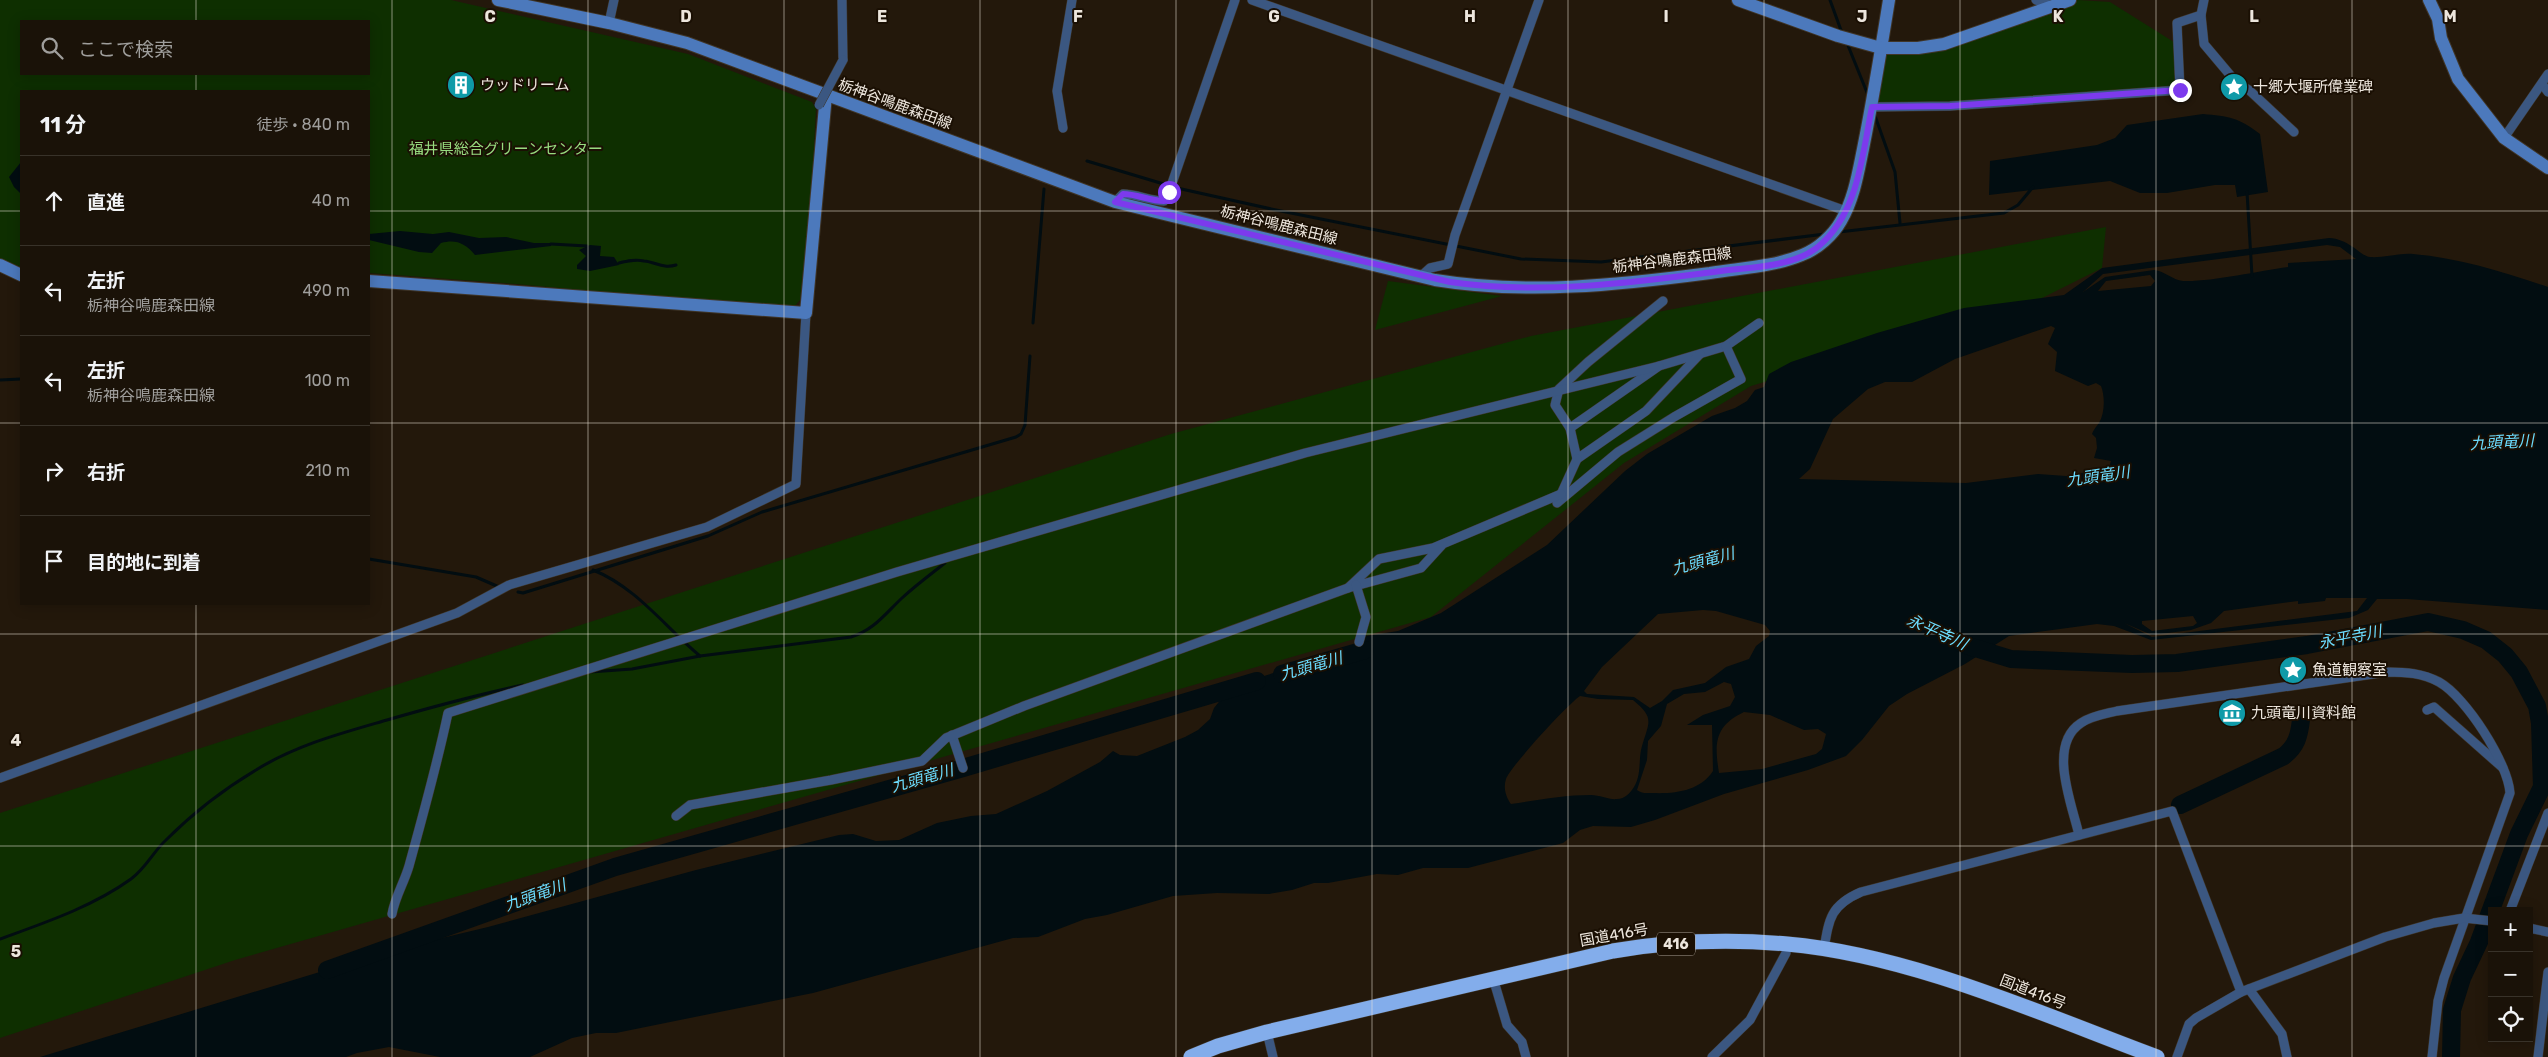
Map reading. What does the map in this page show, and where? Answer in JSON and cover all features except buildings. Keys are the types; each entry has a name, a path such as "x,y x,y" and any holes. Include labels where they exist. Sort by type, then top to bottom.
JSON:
{"highway":[{"name":"国道416号","path":"1191,1057 1218,1046 1267,1032 1493,978 1641,946 1704,942 1787,944 1824,949 1890,963 1974,989 2157,1057"}],"main road":[{"name":"栃神谷鳴鹿森田線","path":"498,0 609,23 688,43 822,100 1115,202 1420,277 1470,285 1499,286 1608,285 1768,264 1804,255 1818,246 1843,217 1857,176 1872,107 1889,0"},
{"path":"1738,0 1838,36 1881,48 1918,48 1944,44 2070,0"},
{"path":"2429,0 2438,19 2441,38 2458,79 2504,138 2548,168"},
{"path":"370,280 806,314 822,100"},
{"path":"0,265 20,275"}],"street":[{"path":"822,100 844,60 842,0"},
{"path":"1063,128 1057,91 1072,0"},
{"path":"1115,202 1123,194 1135,194 1156,201 1164,201 1169,192 1235,0"},
{"path":"1252,0 1505,90 1843,217"},
{"path":"1420,277 1430,268 1448,264 1452,254 1455,235 1538,0"},
{"path":"2036,0 2052,6"},
{"path":"2204,0 2201,15 2204,44 2236,82 2249,90 2294,132"},
{"path":"609,23 614,1"},
{"path":"1872,107 1950,106 2180,90 2177,23 2201,15"},
{"path":"2504,138 2548,74"},
{"path":"2542,84 2548,92"},
{"path":"1577,460 1570,428 1555,405 1559,389 1588,362 1664,301"},
{"path":"0,778 456,613 510,585 707,527 796,484 806,314"},
{"path":"392,914 395,900 407,871 433,782 448,713 897,572 1306,453 1559,389 1659,366 1726,346 1760,323"},
{"path":"1701,353 1646,411 1577,460 1557,503 1618,452 1674,416 1741,379 1726,346"},
{"path":"1570,428 1659,366"},
{"path":"1352,586 1379,559 1442,545 1561,494"},
{"path":"676,816 690,804 831,780 922,760 946,738 1024,706 1352,586 1421,568 1442,545"},
{"path":"1352,586 1366,617 1359,642"},
{"path":"2079,835 2062,758 2064,747 2070,734 2081,723 2117,711 2387,672 2414,673 2441,683 2454,693 2494,749 2505,769 2509,782 2508,802 2440,994 2432,1057"},
{"path":"2427,710 2434,707 2505,769"},
{"path":"952,735 963,768"},
{"path":"1824,949 1828,922 1835,908 1844,899 1861,892 2172,812 2245,990 2282,1034 2287,1057"},
{"path":"2512,907 2548,813"},
{"path":"2177,1057 2189,1024 2245,990 2385,937 2434,923 2467,918 2488,921"},
{"path":"2533,929 2548,932"},
{"path":"1712,1057 1750,1020 1786,953 1787,944"},
{"path":"2538,1057 2548,972"},
{"path":"1493,978 1507,1024 1522,1042 1526,1057"},
{"path":"1267,1032 1273,1057"}],"green space":[{"name":"福井県総合グリーンセンター","path":"0,0 451,0 688,54 812,102 816,109 812,187 800,300 792,309 370,273 370,90 20,90 20,267 0,259"},
{"path":"2078,0 2110,2 2177,44 2180,90 1872,107 1881,48 1971,35"},
{"path":"2106,227 2102,268 2040,299 1751,386 1624,463 1431,617 235,960 0,1038 0,813 1171,434 1531,336"},
{"path":"1388,281 1502,296 1375,330"}],"water":[{"path":"2203,114 2233,119 2246,124 2260,134 2268,192 2237,197 2235,185 2215,185 2167,193 2140,193 2110,181 1989,195 1990,161 2097,145 2115,138 2127,125"},
{"path":"20,163 20,193 14,187 9,177"},
{"path":"400,231 433,234 449,232 479,238 506,237 534,243 552,243 551,246 475,255 468,247 460,243 451,242 441,243 432,253 419,252 370,240 370,234"},
{"path":"2329,238 2343,241 2370,257 2402,254 2430,256 2464,262 2548,287 2548,610 2407,599 2377,599 2368,610 2349,618 2151,640 2114,626 2097,624 2009,636 1965,664 1907,694 1889,706 1862,740 1846,756 1808,770 1724,794 1631,827 1593,826 1580,830 1563,843 1468,868 1423,868 1398,875 1377,874 1328,883 1314,883 1292,890 1269,894 1217,893 1173,896 1107,915 1085,919 1038,937 1013,938 813,993 616,1033 596,1033 572,1038 530,1057 440,1057 389,1047 346,1057 40,1057 392,950 488,927 696,870 839,835 853,834 876,841 899,840 937,823 971,816 996,814 1047,791 1100,762 1113,751 1120,755 1137,756 1185,737 1198,730 1210,719 1214,708 1226,693 1242,683 1295,666 1307,668 1327,666 1340,659 1366,636 1398,631 1441,613 1547,545 1625,471 1647,454 1712,416 1735,408 1747,401 1755,390 1764,387 1769,374 1791,362 1877,333 1964,308 2064,295 2102,268","holes":["2327,245 2340,247 2356,259 2288,263 2288,267 2194,281 2175,279 2154,270 2105,277 2083,292 2103,274","2150,275 2155,281 2151,286 2098,291 2106,281","2051,326 2055,328 2048,344 2057,352 2055,371 2088,386 2096,383 2101,386 2104,399 2103,410 2101,419 2092,434 2096,438 2097,448 2094,458 2111,461 2109,468 2066,476 2038,474 1966,483 1799,479 1810,469 1833,419 1868,389 1885,382 1912,382 1955,359","2326,598 2367,598 2357,611 2152,637 2124,623 2152,635 2191,630 2211,623 2224,611 2298,601 2298,604 2325,601","1703,610 1716,611 1765,625 1770,631 1769,636 1756,646 1749,659 1726,667 1705,683 1673,690 1662,701 1650,708 1634,697 1587,694 1584,691 1602,667 1658,614","2193,616 2197,623 2193,626 2152,631 2142,624 2142,621","1724,682 1731,684 1735,697 1730,706 1703,715 1687,725 1712,725 1713,771 1701,783 1686,790 1669,793 1641,792 1637,790 1647,760 1648,741 1661,726 1667,704 1684,694 1705,692","1580,696 1598,699 1633,700 1640,706 1645,711 1648,726 1641,751 1638,777 1629,793 1625,797 1617,799 1581,795 1511,804 1505,792 1506,779 1518,762 1552,723","1744,712 1770,715 1804,730 1818,729 1826,734 1822,749 1816,754 1762,769 1719,773 1717,744 1722,729 1734,717"]},
{"path":"590,245 601,246 600,256 614,257 619,265 590,271 577,269 577,265 586,256 579,250"}],"waterway":[{"path":"1830,0 1842,33"},
{"path":"1847,43 1868,95"},
{"path":"1874,113 1895,172 1900,223"},
{"path":"1087,161 1177,188 1276,210 1521,259 1601,262 1825,234"},
{"path":"1839,232 2004,213 2018,205 2033,187"},
{"path":"1033,323 1044,189"},
{"path":"2247,192 2252,276"},
{"path":"551,244 587,246"},
{"path":"619,263 637,260 663,266 676,265"},
{"path":"518,592 523,593 708,536 762,512 1016,437 1021,434 1025,425 1030,356"},
{"path":"0,380 20,379"},
{"path":"370,559 476,577 499,587"},
{"path":"590,672 632,669 700,656 851,637 873,626 907,593 945,563"},
{"path":"593,570 609,577 637,597 700,656"},
{"name":"永平寺川","path":"1962,644 2011,659 2132,664 2177,663 2307,645 2428,622 2463,630 2486,640 2505,655 2519,672 2537,706 2540,723 2542,787 2519,834 2479,942 2462,978 2452,1010 2451,1057"},
{"name":"九頭竜川","path":"1282,674 1365,650"},
{"name":"九頭竜川","path":"327,970 615,867 963,768 1257,681"},
{"path":"0,939 67,914 116,889 136,875 166,840 209,802 244,777 287,753 320,740 370,725 455,701 523,685"},
{"path":"2180,805 2284,756 2297,740 2301,720"}],"place":[{"name":"ウッドリーム","path":"461,85"},
{"name":"十郷大堰所偉業碑","path":"2234,87"},
{"name":"魚道観察室","path":"2293,670"},
{"name":"九頭竜川資料館","path":"2232,713"}],"route":[{"path":"1169,192 1164,201 1156,201 1135,194 1123,194 1115,202 1420,277 1470,285 1562,287 1608,285 1787,261 1804,255 1818,246 1841,222 1852,197 1872,107 1950,106 2180,90"}]}
